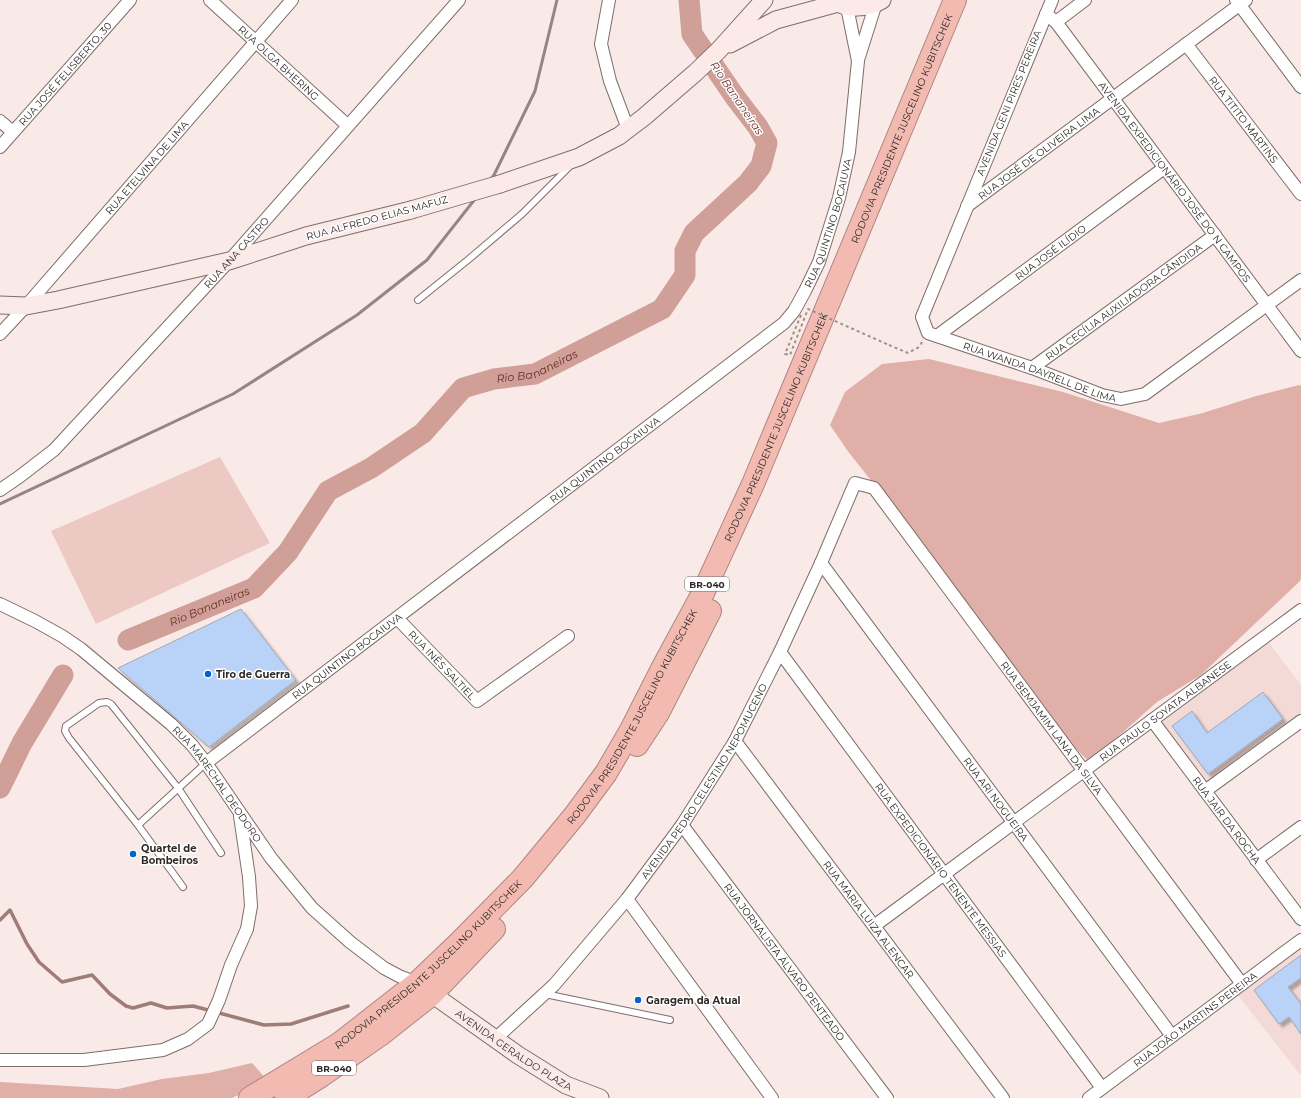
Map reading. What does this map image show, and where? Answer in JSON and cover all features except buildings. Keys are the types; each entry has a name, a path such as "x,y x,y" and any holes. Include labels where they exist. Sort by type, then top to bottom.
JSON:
{"highway":[{"name":"RODOVIA PRESIDENTE JUSCELINO KUBITSCHEK","path":"286,1098 321,1076 380,1035 424,988 460,942 523,878 575,815 606,773 631,730 703,593 753,484 955,0"},
{"name":"RODOVIA PRESIDENTE JUSCELINO KUBITSCHEK","path":"250,1098 339,1044 424,988 488,936 534,884 573,835 628,759 658,713 725,581 969,0"}],"street":[{"name":"RUA JOSÉ FELISBERTO, 30","path":"0,147 130,0"},
{"name":"RUA OLGA BHERING","path":"210,0 347,125"},
{"name":"RUA ETELVINA DE LIMA","path":"0,334 292,0"},
{"name":"RUA ANA CASTRO","path":"0,490 54,450 229,260 459,0"},
{"path":"609,0 601,44 610,81 628,129"},
{"name":"RUA ALFREDO ELIAS MAFUZ","path":"0,305 26,306 58,300 229,260 306,236 410,210 500,184 579,157 620,136 644,117 719,50 764,0"},
{"name":"AVENIDA GENI PIRES PEREIRA","path":"932,335 922,317 1052,0"},
{"path":"1056,22 1086,0"},
{"name":"RUA ALFREDO ELIAS MAFUZ","path":"719,50 776,20 839,3 862,8 879,2"},
{"name":"RUA QUINTINO BOCAIUVA","path":"206,763 784,323 792,314 819,262 839,198 849,152 858,61 879,2"},
{"path":"1240,2 1301,87"},
{"name":"RUA JOSÉ DE OLIVEIRA LIMA","path":"967,206 1186,44 1240,2"},
{"name":"RUA QUINTINO BOCAIUVA","path":"839,3 858,61"},
{"name":"AVENIDA EXPEDICIONÁRIO JOSÉ DO N CAMPOS","path":"1046,14 1056,22 1301,351"},
{"name":"RUA TITITO MARTINS","path":"1186,44 1301,194"},
{"path":"0,121 13,132"},
{"name":"RUA JOSÉ ILÍDIO","path":"932,335 1164,168"},
{"name":"RUA CECÍLIA AUXILIADORA CÂNDIDA","path":"1032,368 1215,235"},
{"name":"RUA WANDA DAYRELL DE LIMA","path":"932,335 1032,368 1102,395 1121,399 1145,394 1301,280"},
{"name":"AVENIDA PEDRO CELESTINO NEPOMUCENO","path":"495,1039 554,985 626,899 682,825 734,741 780,652 821,563 855,483"},
{"name":"RUA BEMJAMIM LANA DA SILVA","path":"855,483 874,488 1242,984"},
{"name":"RUA ARI NOGUEIRA","path":"821,563 1172,1036"},
{"name":"RUA MARECHAL DEODORO","path":"0,604 62,636 81,649 171,724 192,745 206,763 271,858 312,908 350,942 384,968 424,988"},
{"name":"RUA PAULO SOYATA ALBANESE","path":"874,926 1301,610"},
{"name":"RUA INÊS SALTIEL","path":"397,618 477,701 568,636"},
{"name":"RUA EXPEDICIONÁRIO TENENTE MESSIAS","path":"780,652 1102,1088"},
{"name":"RUA JAIR DA ROCHA","path":"1152,720 1301,920"},
{"path":"1205,792 1301,721"},
{"name":"RUA MARIA LUIZA ALENCAR","path":"734,741 1003,1098"},
{"path":"0,1060 84,1060 162,1050 188,1039 208,1024 247,929 251,906 249,877 240,813"},
{"name":"RUA JORNALISTA ÁLVARO PENTEADO","path":"682,825 887,1098"},
{"path":"1256,860 1301,827"},
{"path":"626,899 772,1098"},
{"name":"RUA JOÃO MARTINS PEREIRA","path":"1089,1098 1301,940"},
{"name":"AVENIDA GERALDO PLAZA","path":"424,988 518,1055 566,1086 600,1098"}],"lane":[{"path":"418,300 522,214 579,157"},
{"path":"183,887 138,825 69,738 65,731 66,726 99,703 107,702 111,704 178,788 221,853"},
{"path":"138,825 206,763"},
{"path":"544,994 670,1020"}],"path":[{"path":"801,315 785,354 790,355 808,309 908,353 919,347 932,335"}],"shaded area":[{"path":"929,359 1063,392 1159,423 1203,413 1256,396 1299,385 1301,386 1301,579 1201,675 1157,702 1089,762 1058,730 973,610 847,450 830,425 845,392 882,364"},
{"path":"220,457 270,543 96,624 51,531"},
{"path":"1267,640 1301,685 1301,714 1208,785 1160,722"},
{"path":"1301,946 1301,1076 1237,994"},
{"path":"252,1063 269,1082 232,1098 0,1098 0,1082 118,1089 162,1079 209,1073"}],"waterway":[{"name":"Rio Bananeiras","path":"128,640 254,588 288,552 328,491 371,468 423,433 463,388 494,379 535,374 662,309 685,275 685,251 694,233 748,183 761,166 767,143 758,127 735,97 692,34 689,0"},
{"name":"Rio Bananeiras","path":"0,788 22,743 63,675"},
{"path":"0,920 10,910 27,944 39,962 62,982 92,975 110,994 126,1006 133,1008 151,1003 167,1008 193,1006 264,1025 291,1024 348,1006"}],"railway":[{"path":"0,504 233,394 357,315 427,260 494,175 535,91 557,0"}],"place":[{"name":"Tiro de Guerra","path":"208,674"},
{"name":"Quartel de Bombeiros","path":"133,854"},
{"name":"Garagem da Atual","path":"638,1000"}]}
